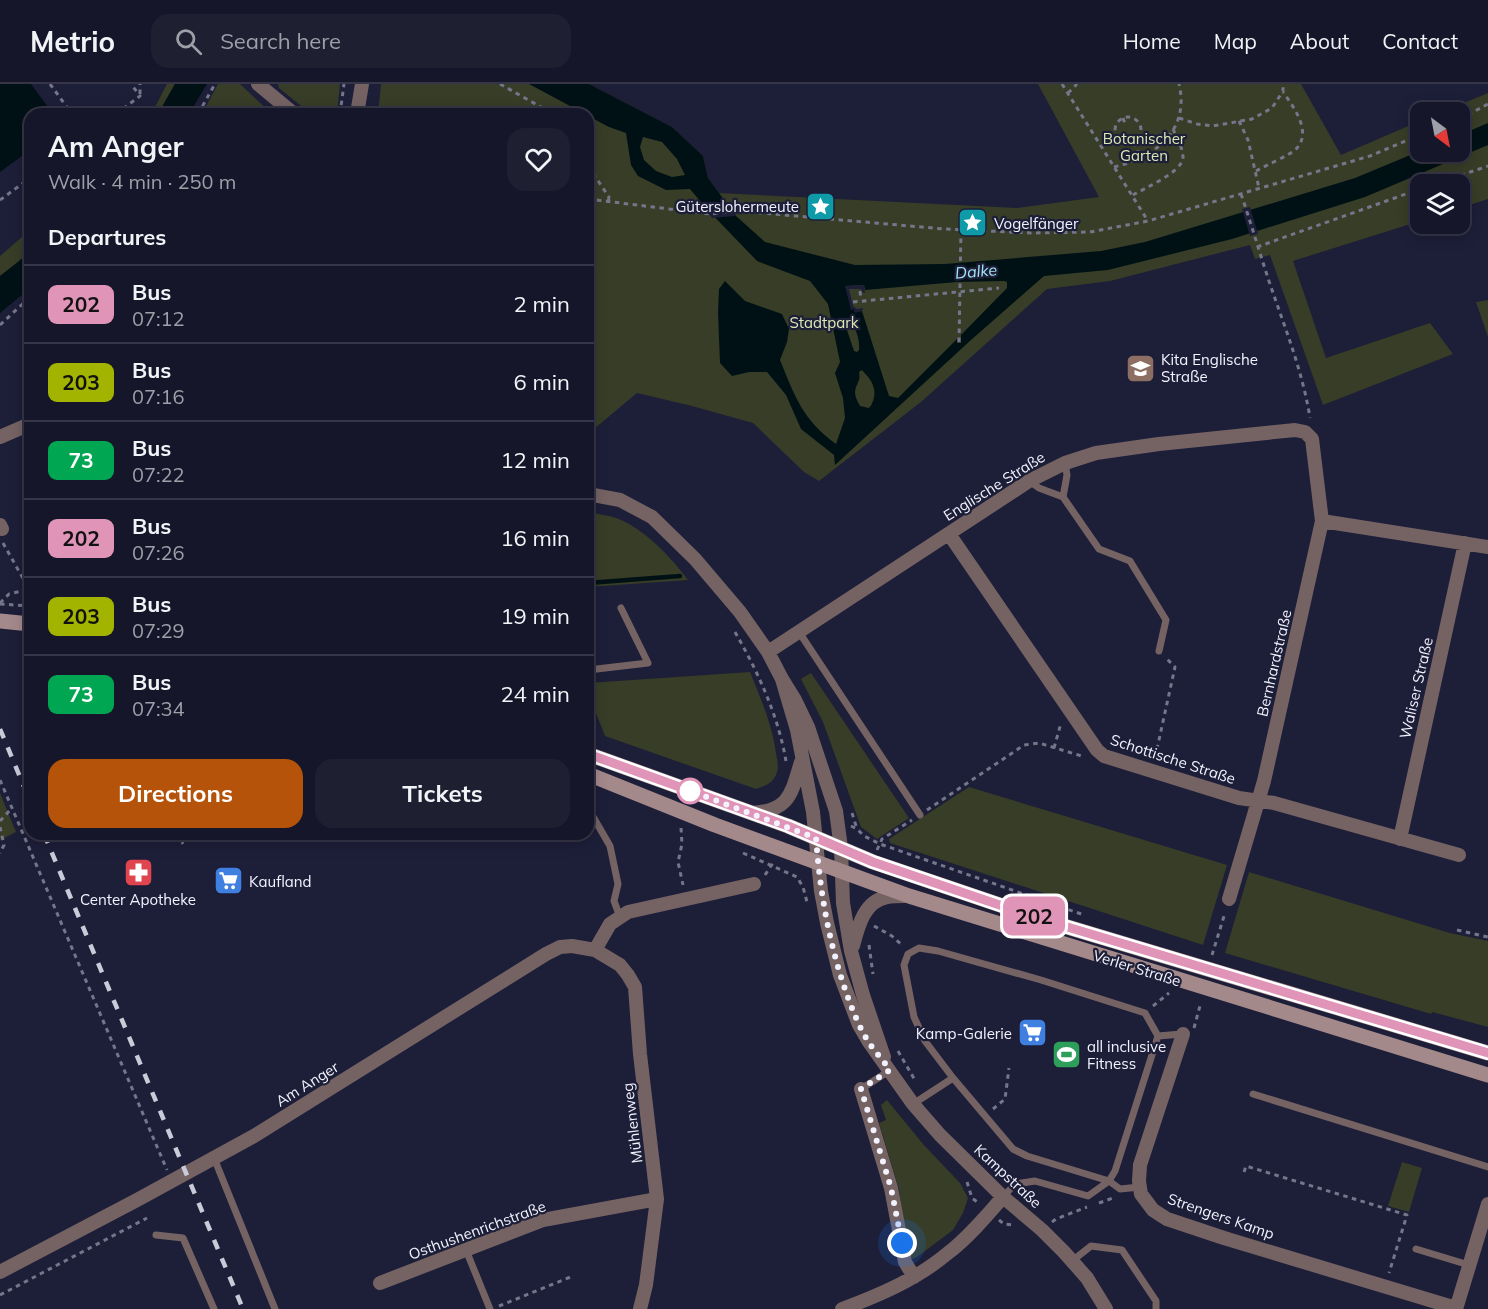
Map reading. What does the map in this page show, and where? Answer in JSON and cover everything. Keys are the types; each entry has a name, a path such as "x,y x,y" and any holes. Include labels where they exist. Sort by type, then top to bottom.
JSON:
{"main road":[{"path":"0,621 24,623"},
{"name":"Verler Straße","path":"594,756 816,838 873,862 1044,920 1488,1053"},
{"name":"Verler Straße","path":"594,776 715,825 909,896 1488,1075"}],"street":[{"path":"258,84 287,108"},
{"path":"358,108 362,84"},
{"path":"0,437 24,427"},
{"name":"Englische Straße","path":"768,652 1029,481 1065,463 1096,453 1160,444 1295,430 1305,432"},
{"name":"Bernhardstraße","path":"1229,899 1264,781 1322,521 1312,440 1305,432"},
{"path":"594,495 620,500 652,518 695,559 740,612 768,652 782,679"},
{"path":"1322,521 1488,547"},
{"name":"Schottische Straße","path":"949,534 1097,750 1104,756 1239,798 1274,803 1459,855"},
{"name":"Waliser Straße","path":"1400,839 1465,543"},
{"name":"Kampstraße","path":"782,679 797,730 813,812 821,891 827,923 840,975 868,1042 889,1069 919,1100 939,1135 1042,1230 1072,1261 1087,1278 1106,1309"},
{"name":"Kampstraße","path":"782,679 808,727 836,811 841,848 843,903 851,951 863,995 889,1069"},
{"path":"750,813 764,812 779,807 788,798 794,787 802,760"},
{"path":"596,950 610,924 628,912 754,884"},
{"path":"851,951 860,921 873,904 885,897 909,896"},
{"name":"Am Anger","path":"0,1272 254,1136 546,954 560,947 572,946 596,950"},
{"name":"Mühlenweg","path":"596,950 620,965 635,987 640,1054 657,1199 646,1285 640,1309"},
{"path":"1140,1187 1140,1165 1183,1034"},
{"path":"861,1089 891,1188 905,1262 914,1277"},
{"name":"Strengers Kamp","path":"1140,1187 1141,1194 1153,1210 1167,1219 1456,1308"},
{"path":"842,1309 873,1298 914,1277 949,1253 1004,1197"},
{"name":"Osthushenrichstraße","path":"380,1283 543,1220 657,1199"},
{"path":"1456,1308 1488,1204"}],"lane":[{"path":"1063,497 1067,475 1065,463"},
{"path":"1029,481 1039,488 1063,497 1099,549 1130,561 1166,620 1159,651"},
{"path":"594,669 648,663 621,608"},
{"path":"799,633 920,814"},
{"path":"594,818 610,846 618,884 614,901 620,918"},
{"path":"1004,1197 1015,1184 1035,1181 1088,1196 1109,1181 1115,1171 1158,1036 1145,1013 1041,980 938,951 919,948 908,954 904,965 914,1017 925,1041 1013,1149 1027,1156 1109,1181 1120,1189 1140,1187"},
{"path":"1158,1036 1183,1034"},
{"path":"861,1089 889,1069"},
{"path":"919,1100 953,1078"},
{"path":"1253,1094 1488,1167"},
{"path":"214,1158 275,1309"},
{"path":"156,1234 183,1238 214,1309"},
{"path":"1072,1261 1091,1246 1122,1250 1156,1301 1156,1309"},
{"path":"1416,1249 1469,1265"},
{"path":"466,1250 491,1309"}],"path":[{"path":"50,84 68,108"},
{"path":"131,84 140,96"},
{"path":"140,84 140,96"},
{"path":"201,108 215,84"},
{"path":"341,108 344,84"},
{"path":"500,84 542,108"},
{"path":"1062,84 1148,221"},
{"path":"1068,93 1077,84"},
{"path":"1114,167 1141,159 1163,142 1179,117 1182,102 1179,84"},
{"path":"1179,117 1197,124 1213,126 1252,119 1272,108 1283,91 1283,84"},
{"path":"1256,171 1297,148 1301,138 1302,127 1299,117 1283,91"},
{"path":"124,108 140,96"},
{"path":"1470,114 1488,104"},
{"path":"1123,118 1126,126"},
{"path":"1123,118 1134,118 1140,124 1141,133 1134,142 1120,141 1115,134 1115,125 1123,118"},
{"path":"1239,121 1248,140 1259,188"},
{"path":"1132,196 1166,176 1181,164 1182,155 1173,129"},
{"path":"594,200 710,214 733,211 961,230 1031,233 1090,231 1148,221 1370,156 1410,139"},
{"path":"1134,142 1141,159"},
{"path":"1464,174 1488,166"},
{"path":"594,175 609,196 608,202"},
{"path":"0,200 24,182"},
{"path":"1257,247 1410,193"},
{"path":"1241,194 1300,370 1310,421 1305,432"},
{"path":"959,342 961,230"},
{"path":"853,302 999,288"},
{"path":"859,307 860,291"},
{"path":"0,325 24,303"},
{"path":"1,527 3,542 24,580"},
{"path":"0,603 9,594 24,590"},
{"path":"0,603 24,605"},
{"path":"732,627 752,661 769,700 786,760 785,769"},
{"path":"1152,771 1175,667 1159,651"},
{"path":"1054,747 1062,718 1071,712"},
{"path":"877,850 882,840 1024,745 1039,743 1085,757 1097,750"},
{"path":"0,780 24,836"},
{"path":"0,821 12,808"},
{"path":"0,827 4,844 0,853"},
{"path":"681,828 682,844 678,861 686,899"},
{"path":"857,829 864,836 880,844"},
{"path":"857,836 864,836"},
{"path":"26,840 172,1181"},
{"path":"181,840 183,844"},
{"path":"754,884 766,874 774,859"},
{"path":"772,865 797,877 803,887"},
{"path":"1212,955 1229,899"},
{"path":"873,928 874,926 892,936 908,954"},
{"path":"1457,930 1488,937"},
{"path":"869,940 874,979"},
{"path":"1145,1013 1169,993"},
{"path":"1183,1034 1193,1033 1201,1003"},
{"path":"896,1048 919,1100"},
{"path":"985,1116 1005,1099 1009,1068"},
{"path":"983,1159 989,1160 1015,1184"},
{"path":"1244,1172 1246,1166 1407,1215 1385,1286"},
{"path":"1338,1200 1340,1194"},
{"path":"0,1295 147,1218"},
{"path":"491,1309 573,1276"}],"green space":[{"path":"167,84 175,84 161,108 155,108"},
{"path":"218,84 240,84 266,108 205,108"},
{"path":"278,84 340,84 338,108 304,108 279,88"},
{"name":"Stadtpark","path":"381,84 589,84 672,127 703,156 708,178 719,193 1017,208 1099,197 1038,84 1301,84 1341,155 1410,125 1410,162 1470,162 1470,102 1466,102 1488,93 1488,199 1470,205 1470,174 1410,174 1410,224 1293,261 1326,358 1430,323 1453,354 1323,405 1270,255 1255,259 1250,245 1110,281 1047,289 921,402 819,481 804,472 753,423 637,393 594,429 594,108 379,108"},
{"path":"24,235 24,256 0,276 0,256"},
{"path":"1488,300 1488,337 1476,302"},
{"path":"594,513 616,518 647,536 674,562 688,580 594,587"},
{"path":"750,672 774,742 778,765 776,776 766,785 756,789 605,736 594,708 594,683"},
{"path":"811,673 909,818 877,839 861,827 823,722 801,679"},
{"path":"969,787 1227,865 1203,945 890,843 889,839"},
{"path":"0,793 16,832 0,840"},
{"path":"1249,872 1450,933 1488,941 1488,1027 1432,1012 1431,1014 1225,953"},
{"path":"887,1100 923,1144 960,1183 968,1198 963,1213 953,1230 912,1259 906,1248 899,1189 879,1123 886,1120 881,1105"},
{"path":"1402,1162 1422,1168 1409,1212 1388,1206"}],"water":[{"path":"0,84 31,84 49,108 24,108 24,154 0,172"},
{"path":"175,84 207,84 193,108 161,108"},
{"name":"Dalke","path":"529,84 589,84 672,127 703,156 708,178 736,216 765,242 855,265 945,264 1101,251 1145,242 1355,178 1410,155 1410,162 1448,162 1419,174 1410,174 1410,178 1365,197 1232,239 1108,270 1044,276 835,465 834,455 801,429 786,395 767,372 749,372 732,376 720,363 719,289 725,281 745,301 782,314 789,329 780,360 785,373 808,417 836,444 845,418 843,398 835,373 840,362 828,304 810,281 757,261 690,189 666,190 638,176 631,165 626,133 594,119 594,108 574,108","holes":["643,137 662,142 677,159 685,175 672,177 656,171 644,160 640,147","957,282 1007,282 1007,288 961,335 961,343 957,343 957,339 898,398 889,396 862,311 855,312 845,286 864,285 865,290","848,320 859,342 857,352 854,351 845,324","862,370 870,379 874,399 869,408 860,406 855,392 859,372"]},
{"path":"1488,123 1488,145 1470,153 1470,131"},
{"path":"24,256 24,293 0,313 0,276"}],"pier":[{"path":"732,207 735,216 712,218 707,210"},
{"path":"1250,207 1258,234 1250,236 1242,209"},
{"path":"864,285 865,293 861,289 849,289 853,306 857,309 863,308 855,313 854,309 851,310 845,286"}],"waterway":[{"path":"594,583 680,576"}],"railway":[{"path":"0,729 24,787"},
{"path":"47,840 243,1309"}],"bus line":[{"name":"202","path":"594,756 788,826 873,862 1044,920 1488,1053"}],"place":[{"name":"Güterslohermeute","path":"820,206"},
{"name":"Vogelfänger","path":"973,223"},
{"name":"Kita Englische Straße","path":"1140,368"},
{"name":"Center Apotheke","path":"138,872"},
{"name":"Kaufland","path":"228,881"},
{"name":"Kamp-Galerie","path":"1033,1033"},
{"name":"all inclusive Fitness","path":"1066,1055"}],"route":[{"path":"690,791 688,790 816,838 821,891 840,975 850,1004 868,1042 890,1070 861,1089 891,1188 902,1243"}],"park label":[{"name":"Botanischer Garten","path":"1144,146"}]}
